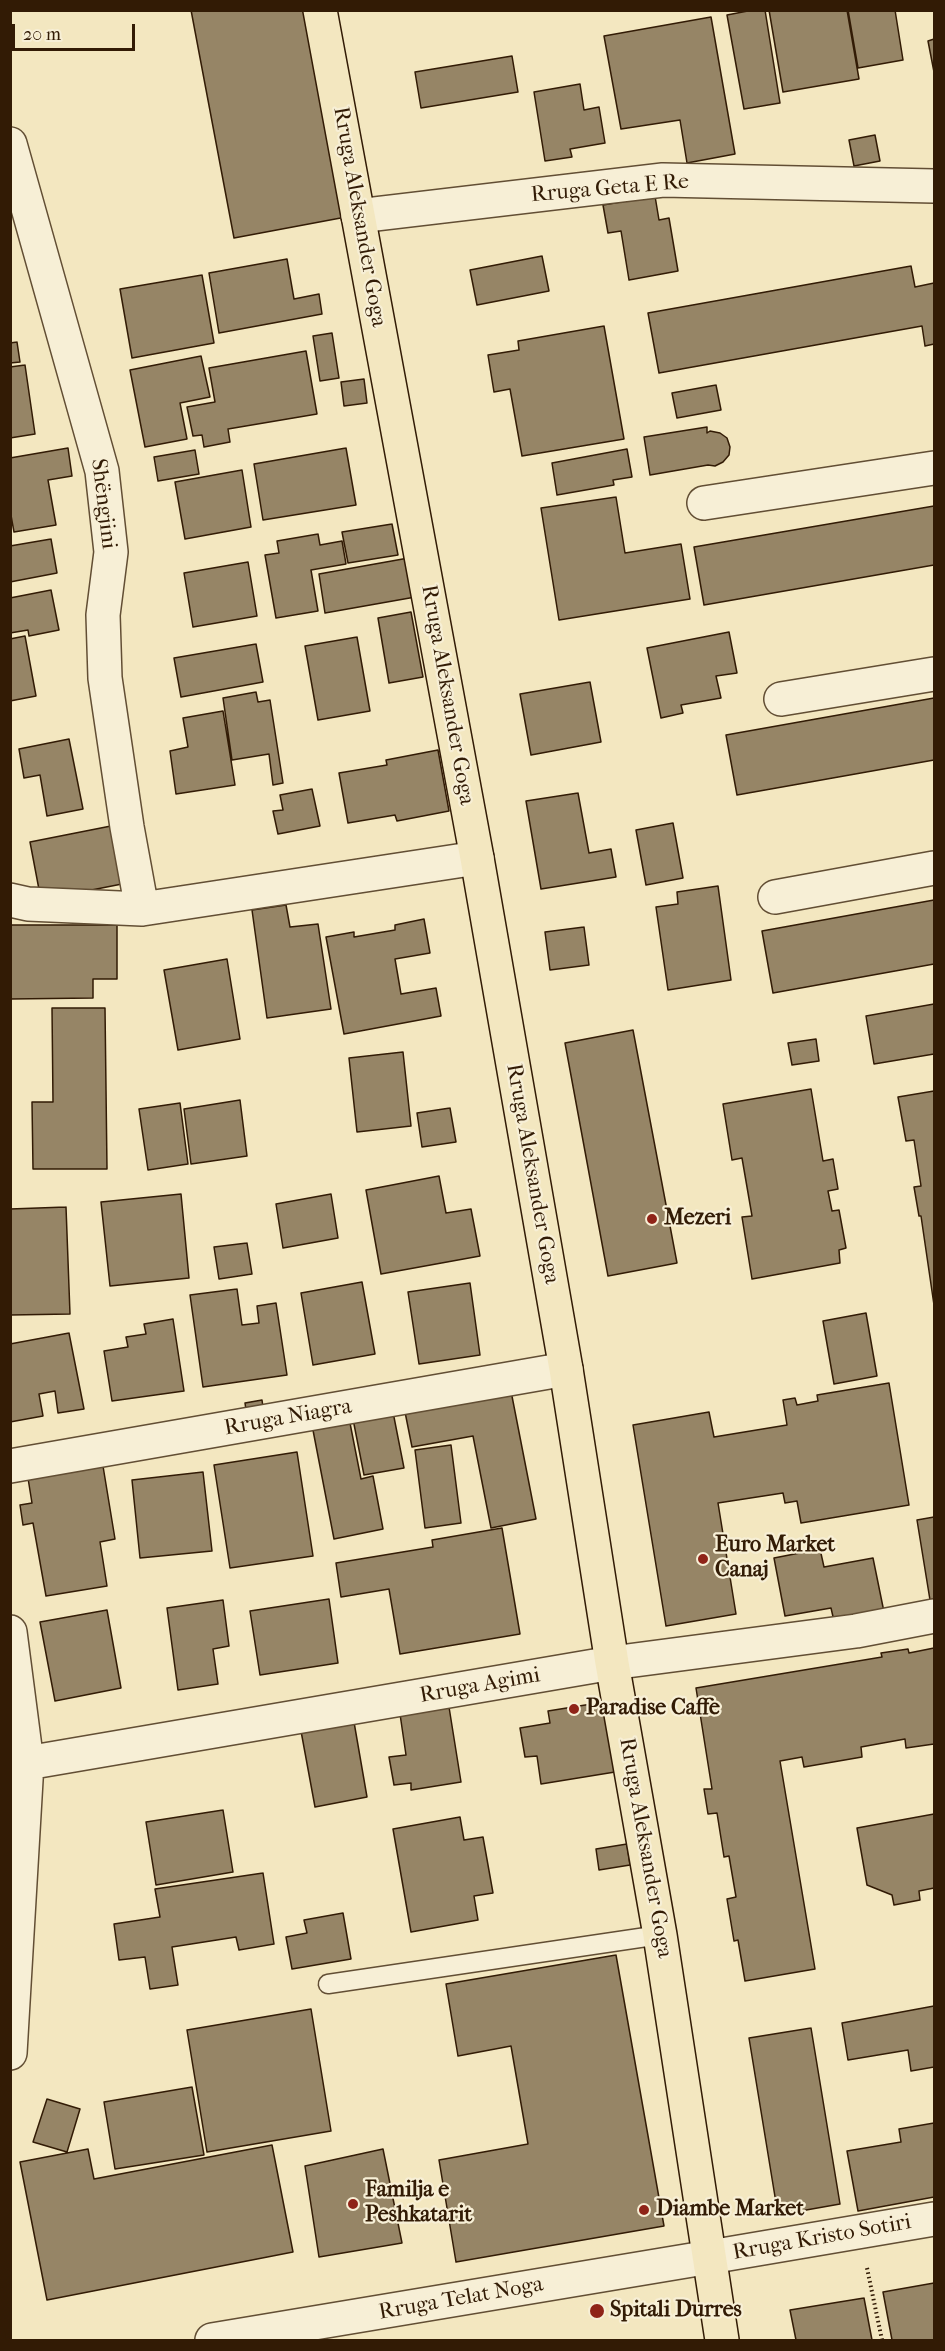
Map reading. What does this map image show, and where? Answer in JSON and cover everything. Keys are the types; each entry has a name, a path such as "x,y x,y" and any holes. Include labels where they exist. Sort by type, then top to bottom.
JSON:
{"main road":[{"name":"Rruga Aleksander Goga","path":"320,10 477,858 566,1369 612,1664 660,1935 722,2340"}],"street":[{"name":"Shëngjini","path":"10,144 102,471 111,552 103,615 105,678 127,827 142,909"},
{"name":"Rruga Geta E Re","path":"358,216 663,180 934,186"},
{"path":"704,503 934,468"},
{"path":"781,699 934,674"},
{"path":"10,900 27,904 142,909 477,858"},
{"path":"775,897 934,868"},
{"name":"Rruga Niagra","path":"10,1466 566,1369"},
{"name":"Rruga Agimi","path":"27,1762 612,1664 856,1631 934,1616"},
{"path":"10,1632 27,1762 10,2053"},
{"name":"Rruga Kristo Sotiri","path":"710,2257 934,2219"},
{"name":"Rruga Telat Noga","path":"212,2340 710,2257"}],"lane":[{"path":"328,1984 660,1935"}],"path":[{"path":"860,2232 882,2340"}],"building":[{"path":"191,10 307,10 346,217 234,238"},
{"path":"765,10 780,103 744,109 727,15"},
{"path":"769,10 847,10 859,79 783,92"},
{"path":"848,10 895,10 903,60 858,68"},
{"path":"711,17 735,154 687,163 680,120 621,129 604,36"},
{"path":"934,39 934,72 928,41"},
{"path":"512,56 518,92 421,108 415,72"},
{"path":"580,84 584,110 599,107 605,143 570,149 572,157 545,161 534,92"},
{"path":"875,135 880,161 854,166 849,140"},
{"path":"655,196 659,220 669,218 678,271 629,280 621,231 608,233 603,205"},
{"path":"542,256 549,291 477,305 470,270"},
{"path":"287,259 294,299 319,294 322,314 219,333 209,273"},
{"path":"911,266 915,287 934,283 934,344 925,346 922,326 659,373 648,313"},
{"path":"202,275 214,343 132,358 120,289"},
{"path":"604,326 624,439 522,456 510,389 494,392 488,355 519,350 518,341"},
{"path":"332,333 339,378 320,381 313,336"},
{"path":"17,342 20,362 10,363 10,343"},
{"path":"306,351 317,414 228,429 230,442 204,447 202,435 193,436 187,407 215,402 209,368"},
{"path":"201,356 210,397 180,403 187,439 145,447 130,370"},
{"path":"25,365 35,434 10,438 10,367"},
{"path":"364,379 367,403 344,406 341,382"},
{"path":"716,385 721,410 677,418 672,393"},
{"path":"707,427 707,433 710,431 720,433 727,438 730,447 729,455 723,462 715,466 708,465 650,475 644,437"},
{"path":"68,448 72,476 48,480 56,525 14,532 10,510 10,458"},
{"path":"346,448 356,505 263,520 254,464"},
{"path":"627,449 632,477 613,480 614,485 557,495 552,463"},
{"path":"195,450 199,474 158,481 154,457"},
{"path":"242,470 251,527 185,539 175,482"},
{"path":"616,497 625,553 681,544 690,599 559,620 541,508"},
{"path":"934,506 934,565 704,605 694,547"},
{"path":"392,524 398,555 348,563 342,532"},
{"path":"318,534 320,545 342,541 346,564 311,570 318,611 276,618 265,555 279,553 277,541"},
{"path":"51,539 57,573 10,582 10,546"},
{"path":"414,557 421,596 325,613 319,574"},
{"path":"248,562 257,616 193,627 184,573"},
{"path":"51,590 59,630 29,636 28,630 10,633 10,598"},
{"path":"411,612 423,677 389,683 378,618"},
{"path":"729,632 737,673 716,676 721,698 681,705 683,713 661,718 647,648"},
{"path":"25,636 36,696 10,701 10,639"},
{"path":"357,637 370,711 318,720 305,646"},
{"path":"256,644 263,682 181,697 174,658"},
{"path":"590,682 601,742 531,755 520,694"},
{"path":"256,692 258,702 270,700 283,783 273,785 269,754 232,760 223,698"},
{"path":"934,698 934,760 737,795 726,735"},
{"path":"223,711 235,785 176,794 170,751 188,747 183,718"},
{"path":"69,739 83,809 47,816 40,775 24,778 19,749"},
{"path":"438,750 449,811 397,821 395,815 348,823 339,773 387,765 386,760"},
{"path":"312,789 320,826 278,834 273,811 283,810 280,795"},
{"path":"578,793 589,853 611,849 616,877 541,889 526,801"},
{"path":"673,823 683,878 646,885 636,830"},
{"path":"116,825 127,883 41,900 30,842"},
{"path":"718,886 731,980 668,990 656,907 678,904 677,892"},
{"path":"934,900 934,964 773,993 762,931"},
{"path":"286,905 290,927 318,924 331,1009 267,1018 252,910"},
{"path":"424,919 430,953 395,959 401,994 436,988 441,1016 344,1034 326,937 354,932 354,937 395,930 395,925"},
{"path":"10,925 117,925 117,979 93,979 93,998 10,999"},
{"path":"584,927 589,965 550,970 545,932"},
{"path":"227,959 240,1039 178,1050 164,970"},
{"path":"934,1004 934,1054 874,1064 866,1016"},
{"path":"52,1008 105,1008 107,1169 33,1169 32,1102 53,1102"},
{"path":"633,1030 677,1263 608,1276 565,1043"},
{"path":"816,1039 819,1061 792,1065 788,1043"},
{"path":"403,1052 411,1126 357,1132 349,1058"},
{"path":"811,1089 823,1161 833,1159 838,1189 828,1191 832,1211 839,1210 846,1248 839,1250 840,1263 752,1279 742,1217 752,1216 742,1158 732,1160 723,1104"},
{"path":"934,1091 934,1305 921,1216 919,1216 914,1187 921,1186 914,1140 906,1141 898,1097"},
{"path":"240,1100 247,1156 191,1164 184,1109"},
{"path":"180,1103 188,1164 148,1170 139,1109"},
{"path":"450,1108 456,1142 422,1147 417,1113"},
{"path":"439,1176 446,1213 471,1209 480,1256 381,1274 366,1190"},
{"path":"181,1194 189,1278 110,1286 101,1202"},
{"path":"331,1194 338,1238 283,1248 276,1204"},
{"path":"66,1207 70,1314 10,1315 10,1209"},
{"path":"247,1243 252,1274 219,1279 214,1247"},
{"path":"362,1282 375,1354 313,1365 301,1293"},
{"path":"470,1283 480,1355 419,1364 408,1292"},
{"path":"237,1289 242,1325 259,1323 257,1306 276,1303 287,1375 203,1387 190,1295"},
{"path":"866,1313 877,1376 834,1384 823,1321"},
{"path":"173,1319 184,1391 112,1401 104,1351 128,1347 126,1337 146,1334 144,1324"},
{"path":"69,1333 84,1409 58,1413 55,1391 39,1394 43,1416 10,1422 10,1344"},
{"path":"889,1383 909,1505 801,1523 797,1501 785,1503 783,1493 718,1503 736,1614 666,1626 633,1425 709,1412 714,1437 787,1425 783,1400 795,1398 797,1405 818,1401 817,1395"},
{"path":"510,1386 536,1519 491,1528 473,1436 412,1447 404,1407"},
{"path":"262,1400 264,1415 247,1417 245,1403"},
{"path":"392,1407 404,1468 364,1475 352,1414"},
{"path":"349,1418 361,1479 373,1476 383,1529 334,1539 312,1425"},
{"path":"451,1445 461,1523 425,1528 415,1450"},
{"path":"297,1452 313,1556 230,1568 214,1465"},
{"path":"102,1460 115,1539 100,1542 107,1586 46,1596 33,1523 23,1525 20,1505 32,1503 27,1472"},
{"path":"203,1472 212,1551 140,1558 132,1480"},
{"path":"934,1517 934,1600 930,1600 917,1520"},
{"path":"502,1528 520,1634 400,1654 389,1589 341,1597 336,1563 433,1547 432,1540"},
{"path":"820,1549 824,1567 873,1558 884,1612 834,1621 831,1608 785,1616 774,1558"},
{"path":"329,1599 338,1663 260,1675 250,1611"},
{"path":"223,1600 229,1646 213,1649 218,1684 178,1690 167,1608"},
{"path":"107,1610 121,1688 55,1701 40,1622"},
{"path":"934,1648 934,1744 906,1748 905,1739 861,1747 862,1757 804,1767 802,1757 780,1761 815,1969 745,1981 738,1940 734,1941 727,1899 736,1897 729,1856 724,1857 717,1813 708,1814 704,1789 712,1789 696,1688 882,1657 881,1653 908,1649 909,1653"},
{"path":"604,1702 615,1772 541,1784 537,1756 525,1757 520,1728 550,1723 548,1711"},
{"path":"449,1707 461,1782 411,1790 411,1783 394,1785 389,1757 406,1755 400,1714"},
{"path":"354,1722 367,1797 315,1807 301,1731"},
{"path":"223,1810 233,1872 156,1885 146,1822"},
{"path":"934,1814 934,1888 919,1891 920,1900 894,1905 892,1895 867,1885 857,1828"},
{"path":"460,1817 464,1840 483,1837 493,1893 474,1896 478,1920 411,1932 393,1829"},
{"path":"627,1844 630,1865 599,1870 596,1849"},
{"path":"263,1873 274,1944 239,1950 236,1937 172,1947 178,1985 150,1989 145,1957 119,1960 114,1924 160,1917 155,1889"},
{"path":"343,1913 351,1959 292,1969 286,1937 307,1933 304,1920"},
{"path":"616,1955 664,2226 456,2262 439,2160 528,2144 511,2046 458,2056 446,1984"},
{"path":"934,2006 934,2067 911,2071 908,2050 848,2060 842,2023"},
{"path":"311,2009 331,2131 207,2152 187,2030"},
{"path":"811,2028 840,2204 778,2215 749,2038"},
{"path":"192,2087 204,2155 115,2169 104,2102"},
{"path":"47,2099 80,2109 67,2152 33,2142"},
{"path":"934,2123 934,2197 858,2211 847,2151 901,2142 899,2129"},
{"path":"272,2145 293,2252 47,2300 20,2162 88,2149 94,2179"},
{"name":"Familja e Peshkatarit","path":"383,2149 402,2243 319,2257 305,2166"},
{"path":"934,2283 934,2340 892,2340 883,2292"},
{"path":"864,2298 872,2340 796,2340 790,2310"}],"place":[{"name":"Mezeri","path":"652,1219"},
{"name":"Euro Market Canaj","path":"703,1559"},
{"name":"Paradise Caffe","path":"574,1709"},
{"name":"Familja e Peshkatarit","path":"353,2204"},
{"name":"Diambe Market","path":"644,2210"},
{"name":"Spitali Durres","path":"597,2311"}]}
